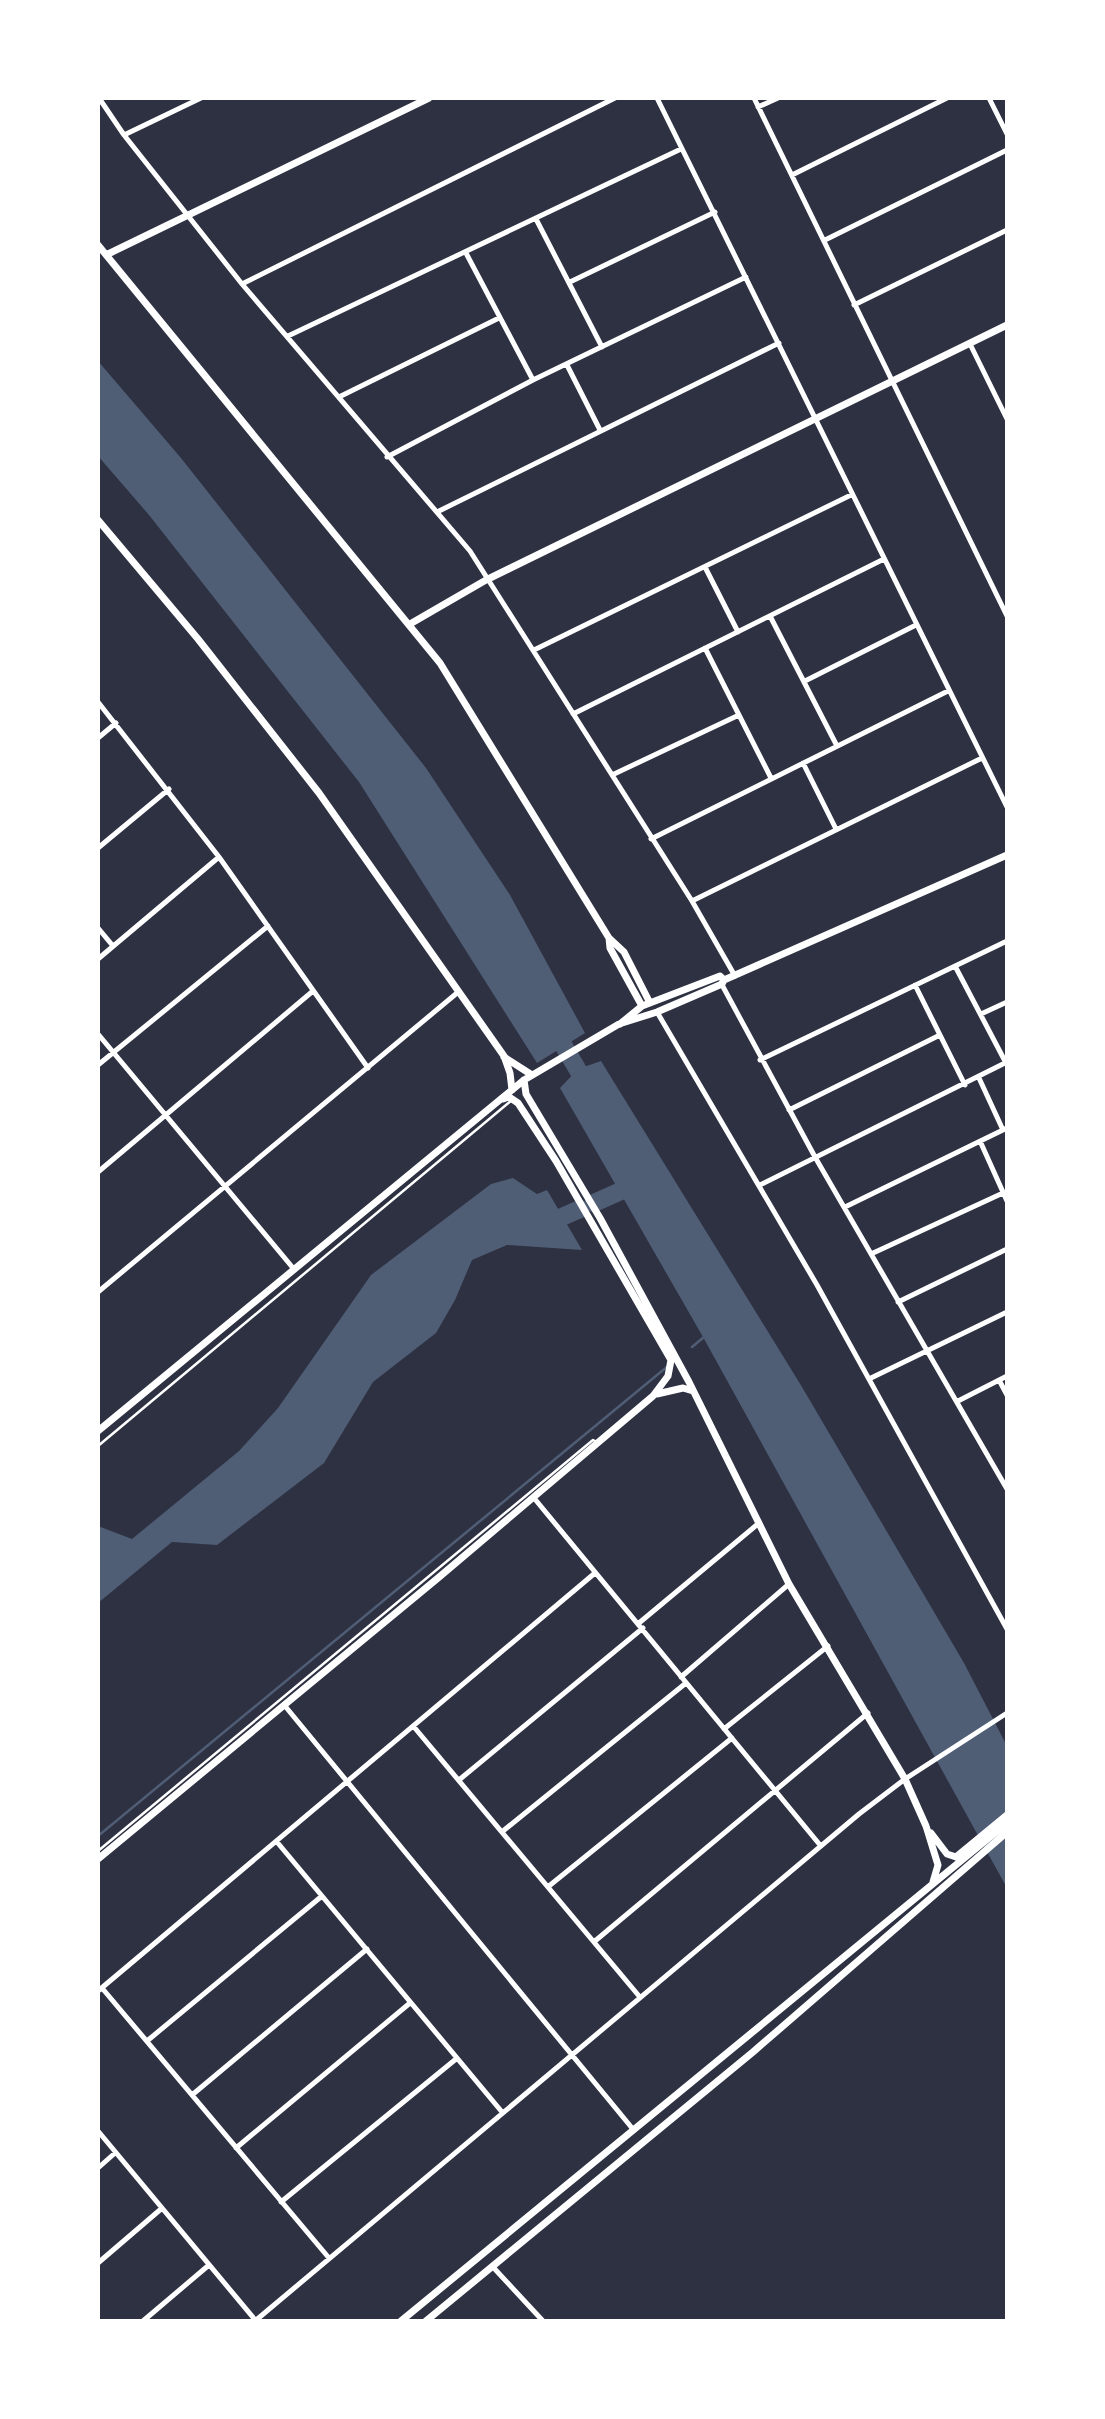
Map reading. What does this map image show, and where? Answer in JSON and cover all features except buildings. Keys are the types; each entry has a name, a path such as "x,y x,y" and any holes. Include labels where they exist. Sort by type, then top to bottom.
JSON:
{"street":[{"path":"99,98 124,135 242,284 341,396 387,457 470,551 692,901 735,976"},
{"path":"124,135 201,98"},
{"path":"106,256 429,98"},
{"path":"242,284 615,98"},
{"path":"657,98 1007,807"},
{"path":"754,98 1007,616"},
{"path":"758,107 778,98"},
{"path":"792,175 947,98"},
{"path":"989,98 1007,134"},
{"path":"288,336 681,149"},
{"path":"825,240 1007,150"},
{"path":"570,282 715,212"},
{"path":"536,219 602,347"},
{"path":"854,305 1007,230"},
{"path":"98,245 440,663 609,938 624,952 650,1003"},
{"path":"466,253 533,380"},
{"path":"387,457 533,380 746,277"},
{"path":"341,396 499,318"},
{"path":"410,624 486,580 1007,325"},
{"path":"437,512 779,342"},
{"path":"970,344 1007,418"},
{"path":"567,365 600,430"},
{"path":"534,650 851,495"},
{"path":"98,520 198,639 319,793 457,993 504,1056 512,1090"},
{"path":"573,714 884,559"},
{"path":"705,567 738,632"},
{"path":"770,617 837,746"},
{"path":"805,681 916,625"},
{"path":"705,648 771,778"},
{"path":"651,839 948,691"},
{"path":"98,702 169,789 368,1068"},
{"path":"612,775 739,716"},
{"path":"98,738 116,723"},
{"path":"692,901 982,758"},
{"path":"803,763 836,829"},
{"path":"98,848 169,789"},
{"path":"620,1024 642,1006 735,976 1007,855"},
{"path":"98,959 219,857"},
{"path":"98,1065 268,926"},
{"path":"98,928 113,946"},
{"path":"609,938 610,948 642,1006"},
{"path":"760,1060 1007,941"},
{"path":"760,1185 1007,1063 955,966"},
{"path":"98,1431 524,1080 609,1029 657,1012 722,980"},
{"path":"722,980 760,1060 1007,1489"},
{"path":"915,985 965,1085"},
{"path":"98,1172 313,991"},
{"path":"98,1292 457,993"},
{"path":"981,1014 1007,1002"},
{"path":"657,1012 870,1378 1007,1629"},
{"path":"98,1034 293,1268"},
{"path":"789,1110 940,1035"},
{"path":"504,1056 532,1075"},
{"path":"845,1208 1005,1129 979,1078"},
{"path":"524,1080 526,1094 564,1156 694,1391 789,1584 905,1779 926,1826 938,1865 933,1882"},
{"path":"98,1859 534,1498 595,1441 653,1396 668,1376 671,1360 556,1161 534,1125 513,1099 502,1099"},
{"path":"534,1125 542,1119"},
{"path":"980,1141 1007,1201"},
{"path":"556,1161 564,1156"},
{"path":"871,1254 1003,1193"},
{"path":"898,1302 1007,1249"},
{"path":"870,1378 1007,1312"},
{"path":"958,1401 1007,1376"},
{"path":"999,1380 1007,1395"},
{"path":"653,1396 673,1388 694,1391"},
{"path":"534,1498 820,1845"},
{"path":"459,1780 759,1523"},
{"path":"329,2258 147,2041 100,1990 595,1573"},
{"path":"681,1677 789,1584"},
{"path":"724,1728 828,1646"},
{"path":"503,1831 687,1683"},
{"path":"285,1706 571,2053 629,2131 636,2146"},
{"path":"595,1941 868,1713"},
{"path":"98,2131 255,2321 820,1845 905,1779 1007,1713"},
{"path":"414,1727 639,1996"},
{"path":"549,1886 732,1738"},
{"path":"926,1826 952,1857 977,1849 1007,1815"},
{"path":"426,2321 753,2052 1007,1823"},
{"path":"401,2321 933,1882 977,1849 1007,1832"},
{"path":"277,1842 502,2112"},
{"path":"147,2041 322,1895"},
{"path":"192,2095 367,1949"},
{"path":"236,2148 410,2003"},
{"path":"743,2039 753,2052"},
{"path":"281,2203 456,2059"},
{"path":"98,2168 115,2153"},
{"path":"98,2263 160,2208"},
{"path":"143,2321 209,2265"},
{"path":"492,2266 543,2321"}],"lane":[{"path":"98,1446 513,1099"},
{"path":"98,1851 595,1441"}],"water":[{"path":"98,361 181,458 426,768 510,895 585,1033 537,1063 359,782 149,515 98,456"},
{"path":"601,1061 802,1387 964,1663 1007,1746 1007,1888 703,1337 560,1088 578,1069"},
{"path":"513,1178 537,1194 547,1190 582,1250 507,1245 472,1260 455,1300 436,1333 373,1382 324,1463 217,1545 172,1542 98,1603 98,1526 132,1539 239,1451 278,1408 371,1275 491,1184"}],"waterway":[{"path":"552,1026 589,1089"},
{"path":"594,1203 641,1182"},
{"path":"541,1217 555,1220 580,1209"},
{"path":"692,1347 704,1337"},
{"path":"98,1836 668,1366"}]}
